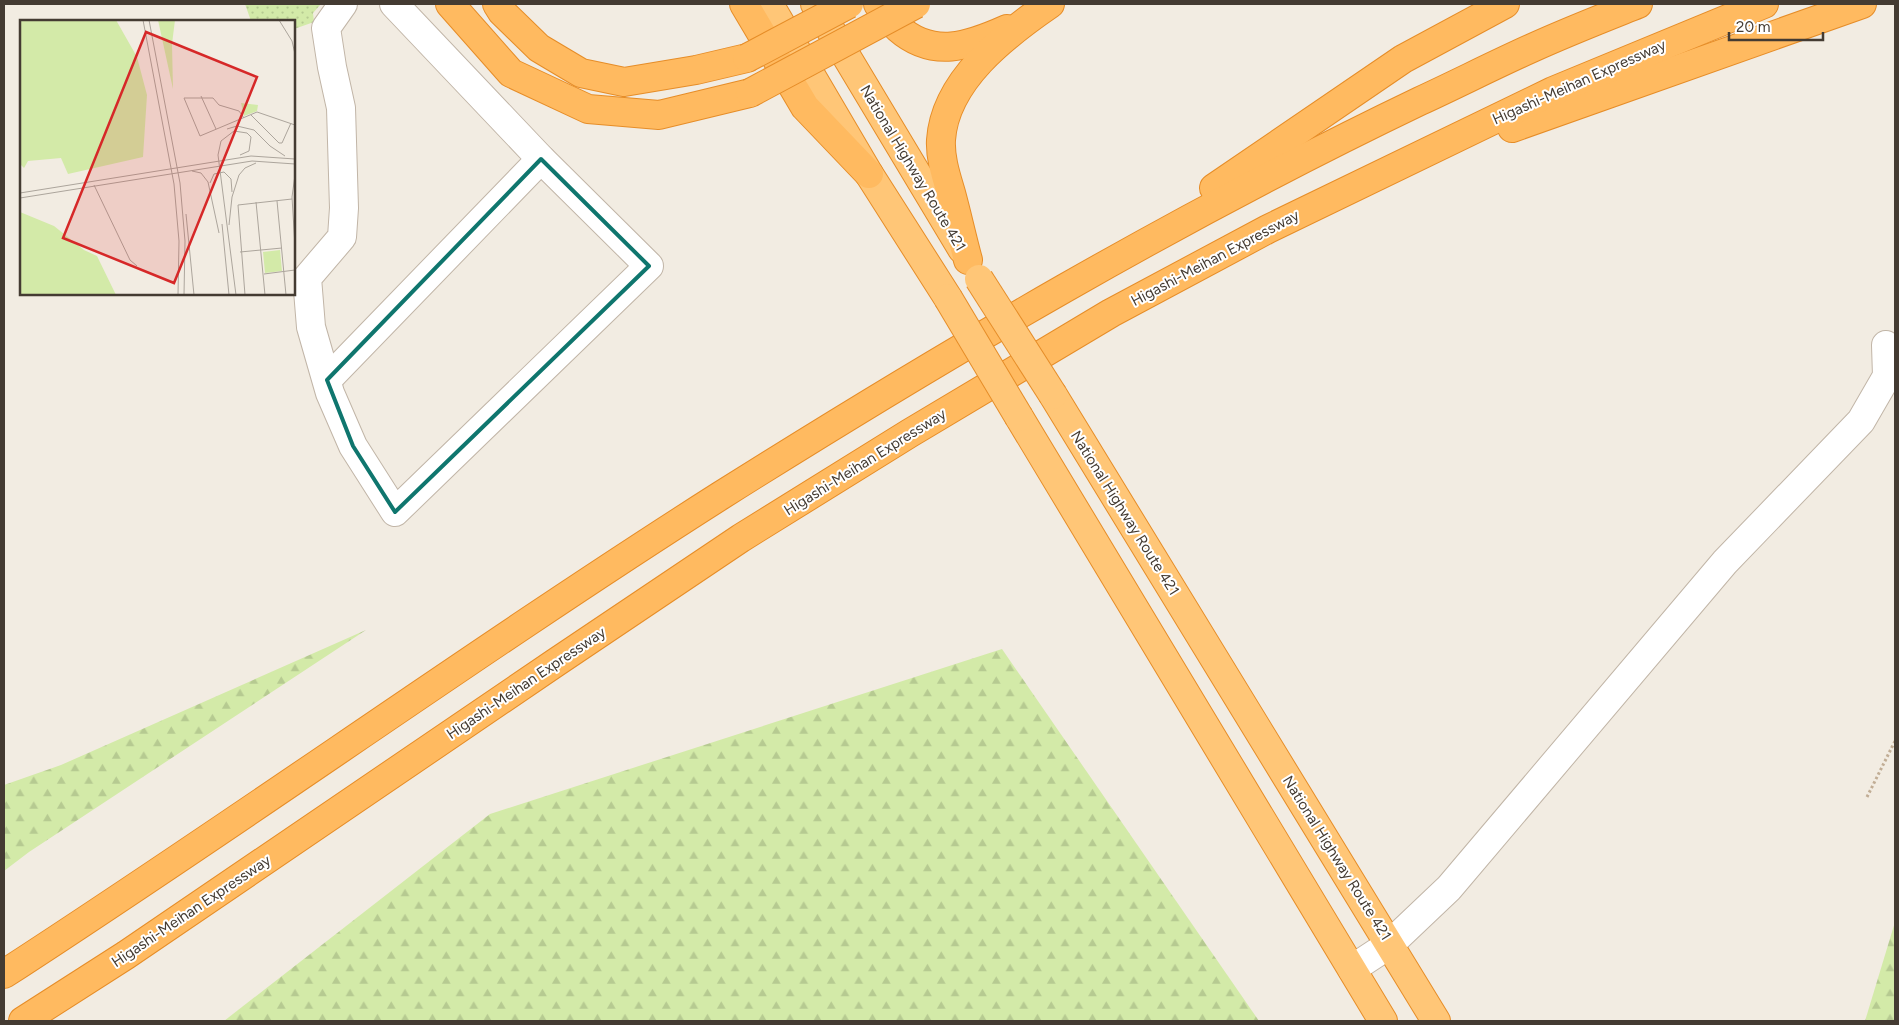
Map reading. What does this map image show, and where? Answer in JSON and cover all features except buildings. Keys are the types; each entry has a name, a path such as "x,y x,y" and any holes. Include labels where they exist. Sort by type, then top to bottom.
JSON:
{"highway":[{"path":"450,4 511,74 588,109 659,115 750,93 916,4"},
{"path":"497,4 502,12 539,48 581,73 624,82 696,70 747,58 849,4"},
{"path":"744,4 804,107 869,174"},
{"path":"769,4 869,174 948,298 1383,1021"},
{"name":"National Highway Route 421","path":"815,4 974,269 1436,1021"},
{"path":"878,4 884,15 906,34 928,46 942,48 992,36 1025,21"},
{"path":"974,269 942,162 941,140 947,114 964,79 988,52 1025,21 1050,4"},
{"path":"1088,273 1404,58 1505,4"},
{"path":"4,974 106,908 356,738 716,499 886,393 1088,273 1251,185 1360,130 1530,49 1638,4"},
{"name":"Higashi-Meihan Expressway","path":"23,1021 126,956 741,538 910,433 1111,313 1268,229 1553,91 1764,4"},
{"path":"1379,175 1862,4"}],"street":[{"path":"343,4 326,28 341,108 344,208 342,237 307,278 311,327 330,393 353,446 395,512 649,266 541,159 394,4"},
{"path":"327,380 541,159"},
{"path":"1352,969 1390,944 1449,888 1725,562 1861,421 1887,376 1886,345"}],"path":[{"path":"1867,797 1895,741"}],"highlighted area":[{"path":"541,159 649,266 395,512 353,446 327,380"}],"green space":[{"path":"245,4 321,4 313,13 314,22 295,29 295,20 251,20"},
{"path":"366,630 29,852 4,871 4,785 61,765"},
{"path":"1002,649 1259,1021 224,1021 490,814"},
{"path":"1895,922 1895,1021 1865,1021"}]}
